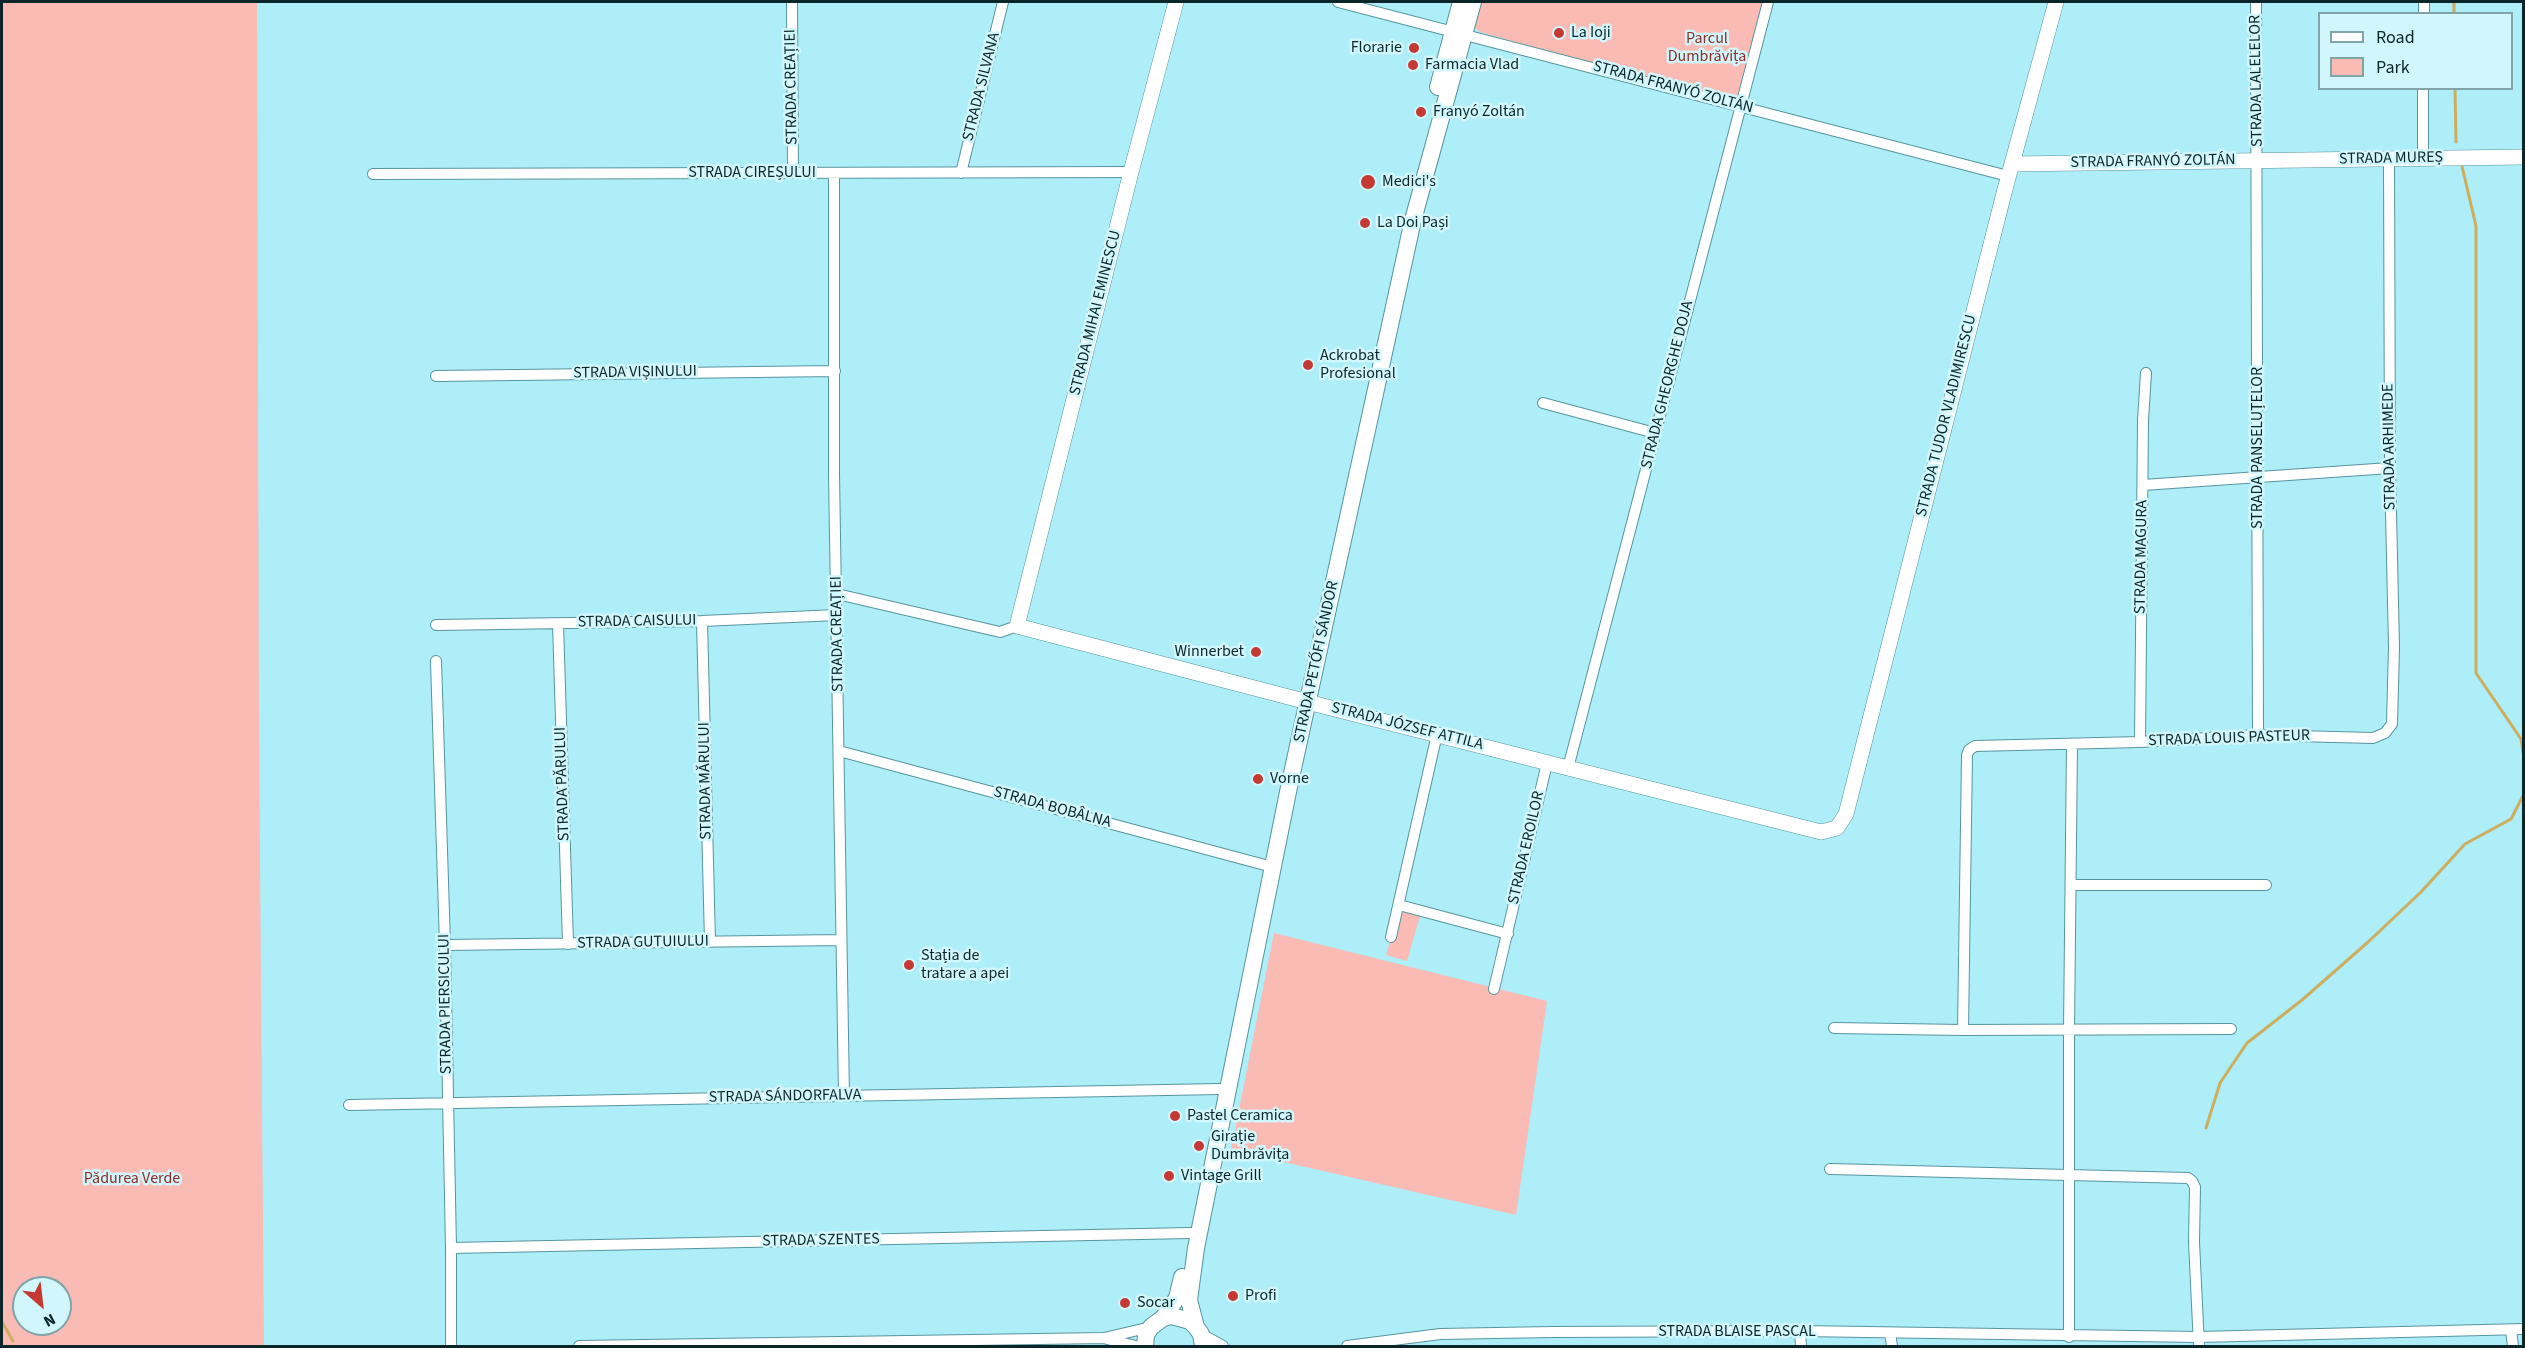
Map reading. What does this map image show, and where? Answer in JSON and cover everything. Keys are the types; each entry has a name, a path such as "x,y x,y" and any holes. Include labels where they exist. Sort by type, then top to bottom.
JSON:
{"main road":[{"name":"STRADA PETŐFI SÁNDOR","path":"1459,32 1461,2"},
{"name":"STRADA PETŐFI SÁNDOR","path":"1145,1347 1146,1335 1177,1298 1265,865 1304,700 1403,219 1459,32 1473,2"},
{"name":"STRADA PETŐFI SÁNDOR","path":"1200,1336 1189,1300 1196,1248 1289,787 1304,700"},
{"path":"1157,1323 1181,1317 1200,1336"}],"street":[{"name":"STRADA CREAȚIEI","path":"792,2 793,173"},
{"name":"STRADA SILVANA","path":"961,172 1003,2"},
{"name":"STRADA MIHAI EMINESCU","path":"1017,626 1176,2"},
{"name":"STRADA FRANYÓ ZOLTÁN","path":"1338,2 1740,105 2010,170 2258,161"},
{"name":"STRADA GHEORGHE DOJA","path":"1568,768 1768,2"},
{"name":"STRADA TUDOR VLADIMIRESCU","path":"1837,828 1846,814 2055,2"},
{"name":"STRADA LALELELOR","path":"2256,2 2258,161"},
{"path":"2423,90 2423,159"},
{"name":"STRADA MUREȘ","path":"2258,161 2523,157"},
{"name":"STRADA ARHIMEDE","path":"2385,733 2392,724 2394,648 2390,468 2389,159"},
{"name":"STRADA PANSELUȚELOR","path":"2258,161 2256,184 2258,735"},
{"name":"STRADA CIREȘULUI","path":"373,174 1131,172"},
{"name":"STRADA CREAȚIEI","path":"834,173 834,474 844,1096"},
{"name":"STRADA VIȘINULUI","path":"436,376 835,371"},
{"name":"STRADA MAGURA","path":"2140,742 2146,373"},
{"path":"1543,403 1655,433"},
{"path":"2143,485 2258,475 2390,468"},
{"name":"STRADA JÓZSEF ATTILA","path":"837,594 1000,632 1017,626 1821,832 1837,828"},
{"name":"STRADA CAISULUI","path":"436,625 702,621 837,615"},
{"name":"STRADA MĂRULUI","path":"702,621 710,942"},
{"name":"STRADA PĂRULUI","path":"558,624 568,944"},
{"name":"STRADA PIERSICULUI","path":"436,661 445,945 451,1347"},
{"name":"STRADA LOUIS PASTEUR","path":"1963,1030 1967,755 1969,750 1975,746 2072,745 2258,735 2373,738 2385,733"},
{"path":"1391,937 1437,734"},
{"path":"2069,1337 2068,1174 2072,745"},
{"name":"STRADA BOBÂLNA","path":"839,751 1265,865"},
{"name":"STRADA EROILOR","path":"1494,989 1547,763"},
{"path":"2071,885 2266,885"},
{"path":"1399,905 1508,934"},
{"name":"STRADA GUTUIULUI","path":"445,945 841,940"},
{"path":"1834,1028 2231,1029"},
{"name":"STRADA SÁNDORFALVA","path":"349,1105 1220,1089"},
{"path":"1830,1169 2188,1178 2194,1187 2198,1342"},
{"name":"STRADA SZENTES","path":"451,1248 1190,1233"},
{"path":"579,1347 988,1343 1104,1338 1157,1323"},
{"name":"STRADA BLAISE PASCAL","path":"1347,1347 1440,1334 1800,1331 2198,1342 2523,1329"},
{"path":"2511,1330 2513,1347"},
{"path":"1800,1331 1801,1347"},
{"path":"1890,1333 1892,1347"},
{"path":"1200,1336 1223,1347"},
{"path":"1104,1338 1136,1347"}],"green space":[{"name":"Pădurea Verde","path":"2,2 257,2 259,740 264,1346 2,1346"},
{"name":"Parcul Dumbrăvița","path":"1477,2 1768,2 1740,105 1480,32 1474,27"},
{"path":"1399,911 1420,916 1407,961 1386,955"},
{"path":"1274,933 1547,1001 1516,1215 1231,1150"}],"waterway":[{"path":"2454,2 2454,12"},
{"path":"2455,90 2456,142"},
{"path":"2461,162 2476,226 2476,673 2521,739 2524,759"},
{"path":"2206,1128 2220,1083 2247,1043 2302,1000 2367,943 2421,892 2465,844 2511,819 2524,794"},
{"path":"2,1322 13,1341"}],"place":[{"name":"La Ioji","path":"1559,33"},
{"name":"Florarie","path":"1414,48"},
{"name":"Farmacia Vlad","path":"1413,65"},
{"name":"Franyó Zoltán","path":"1421,112"},
{"name":"Medici's","path":"1368,182"},
{"name":"La Doi Pași","path":"1365,223"},
{"name":"Ackrobat Profesional","path":"1308,365"},
{"name":"Winnerbet","path":"1256,652"},
{"name":"Vorne","path":"1258,779"},
{"name":"Stația de tratare a apei","path":"909,965"},
{"name":"Pastel Ceramica","path":"1175,1116"},
{"name":"Girație Dumbrăvița","path":"1199,1146"},
{"name":"Vintage Grill","path":"1169,1176"},
{"name":"Profi","path":"1233,1296"},
{"name":"Socar","path":"1125,1303"}]}
